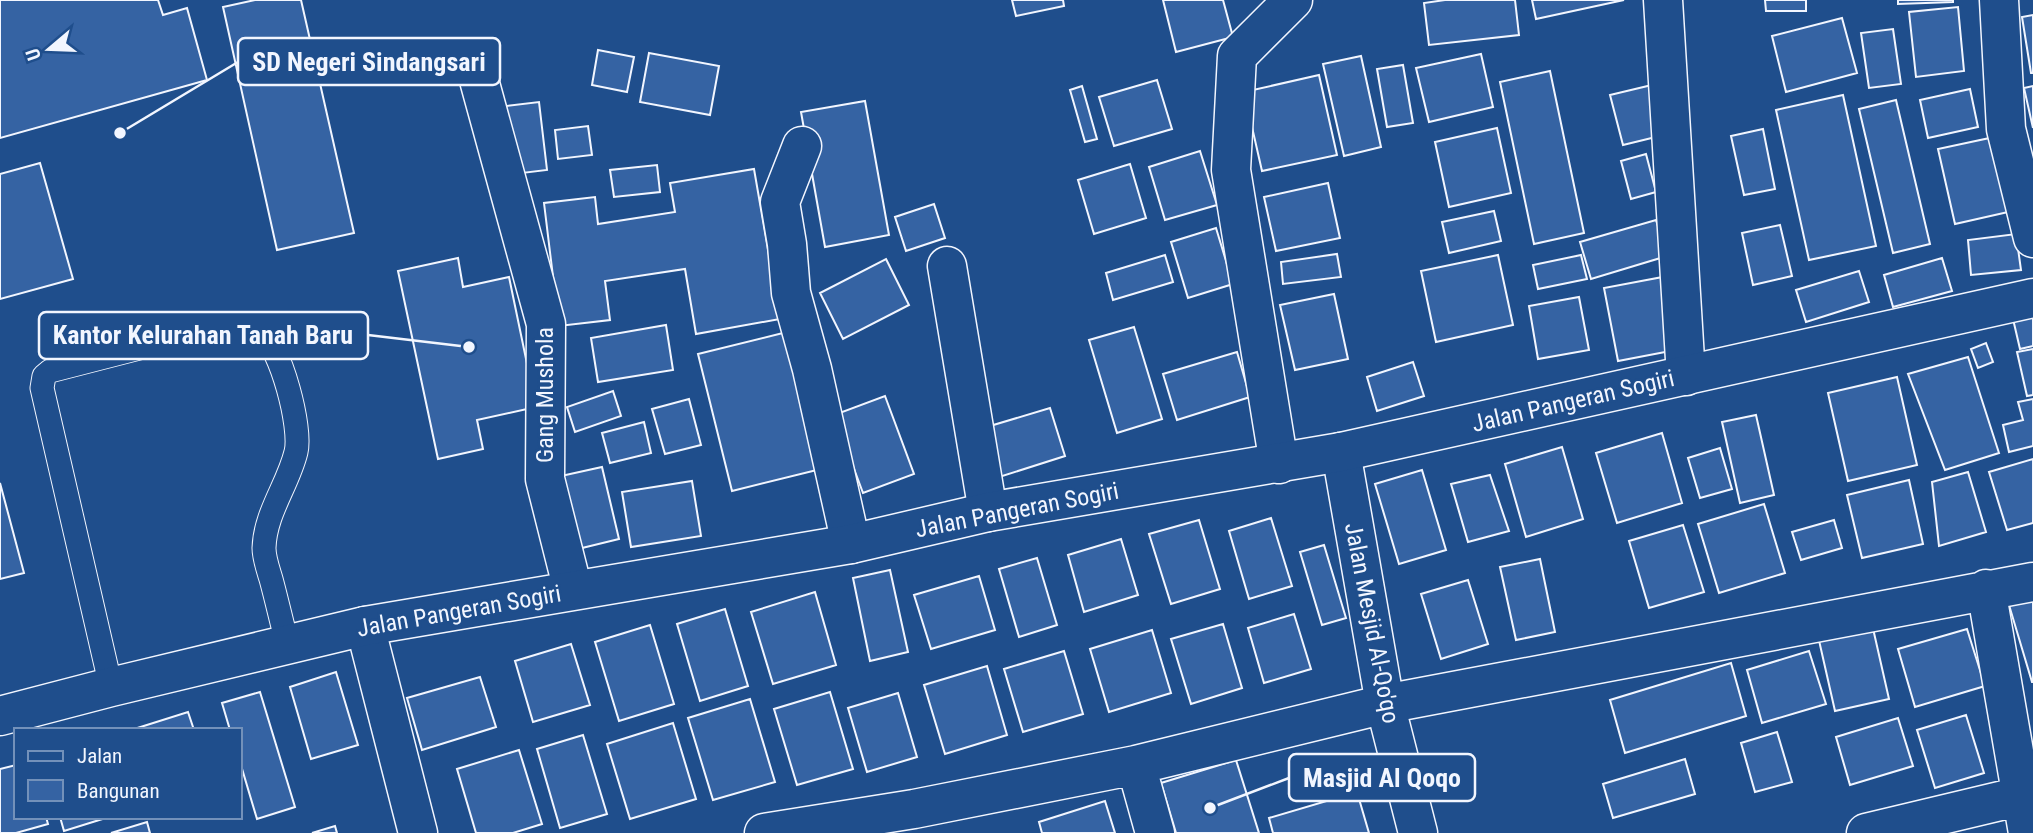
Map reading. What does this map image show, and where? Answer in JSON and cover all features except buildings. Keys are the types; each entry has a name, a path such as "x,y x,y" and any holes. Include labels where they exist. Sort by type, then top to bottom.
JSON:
{"street":[{"path":"1279,464 1231,170 1237,56 1293,0"},
{"path":"1663,0 1686,376"},
{"path":"1999,0 2006,129 2033,238"},
{"name":"Gang Mushola","path":"479,80 546,324 545,479 573,590"},
{"path":"802,146 780,202 788,244 792,293 813,369 851,544"},
{"path":"947,266 988,512"},
{"name":"Jalan Pangeran Sogiri","path":"0,716 365,626 851,544 988,512 1341,452 2033,298"},
{"name":"Jalan Mesjid Al-Qo'qo","path":"1341,452 1385,704 1418,833"},
{"path":"764,833 917,821 1385,704 2033,582"},
{"path":"1986,589 2028,833"},
{"path":"365,626 418,833"},
{"path":"1136,765 1155,833"},
{"path":"1866,833 2021,796"}],"lane":[{"path":"111,687 41,388 43,380 50,371 225,326 252,328 263,334 271,344 292,402 297,449 272,511 265,533 264,552 288,646"}],"place":[{"name":"SD Negeri Sindangsari","path":"120,133"},
{"name":"Kantor Kelurahan Tanah Baru","path":"469,347"},
{"name":"Masjid Al Qoqo","path":"1210,808"}]}
